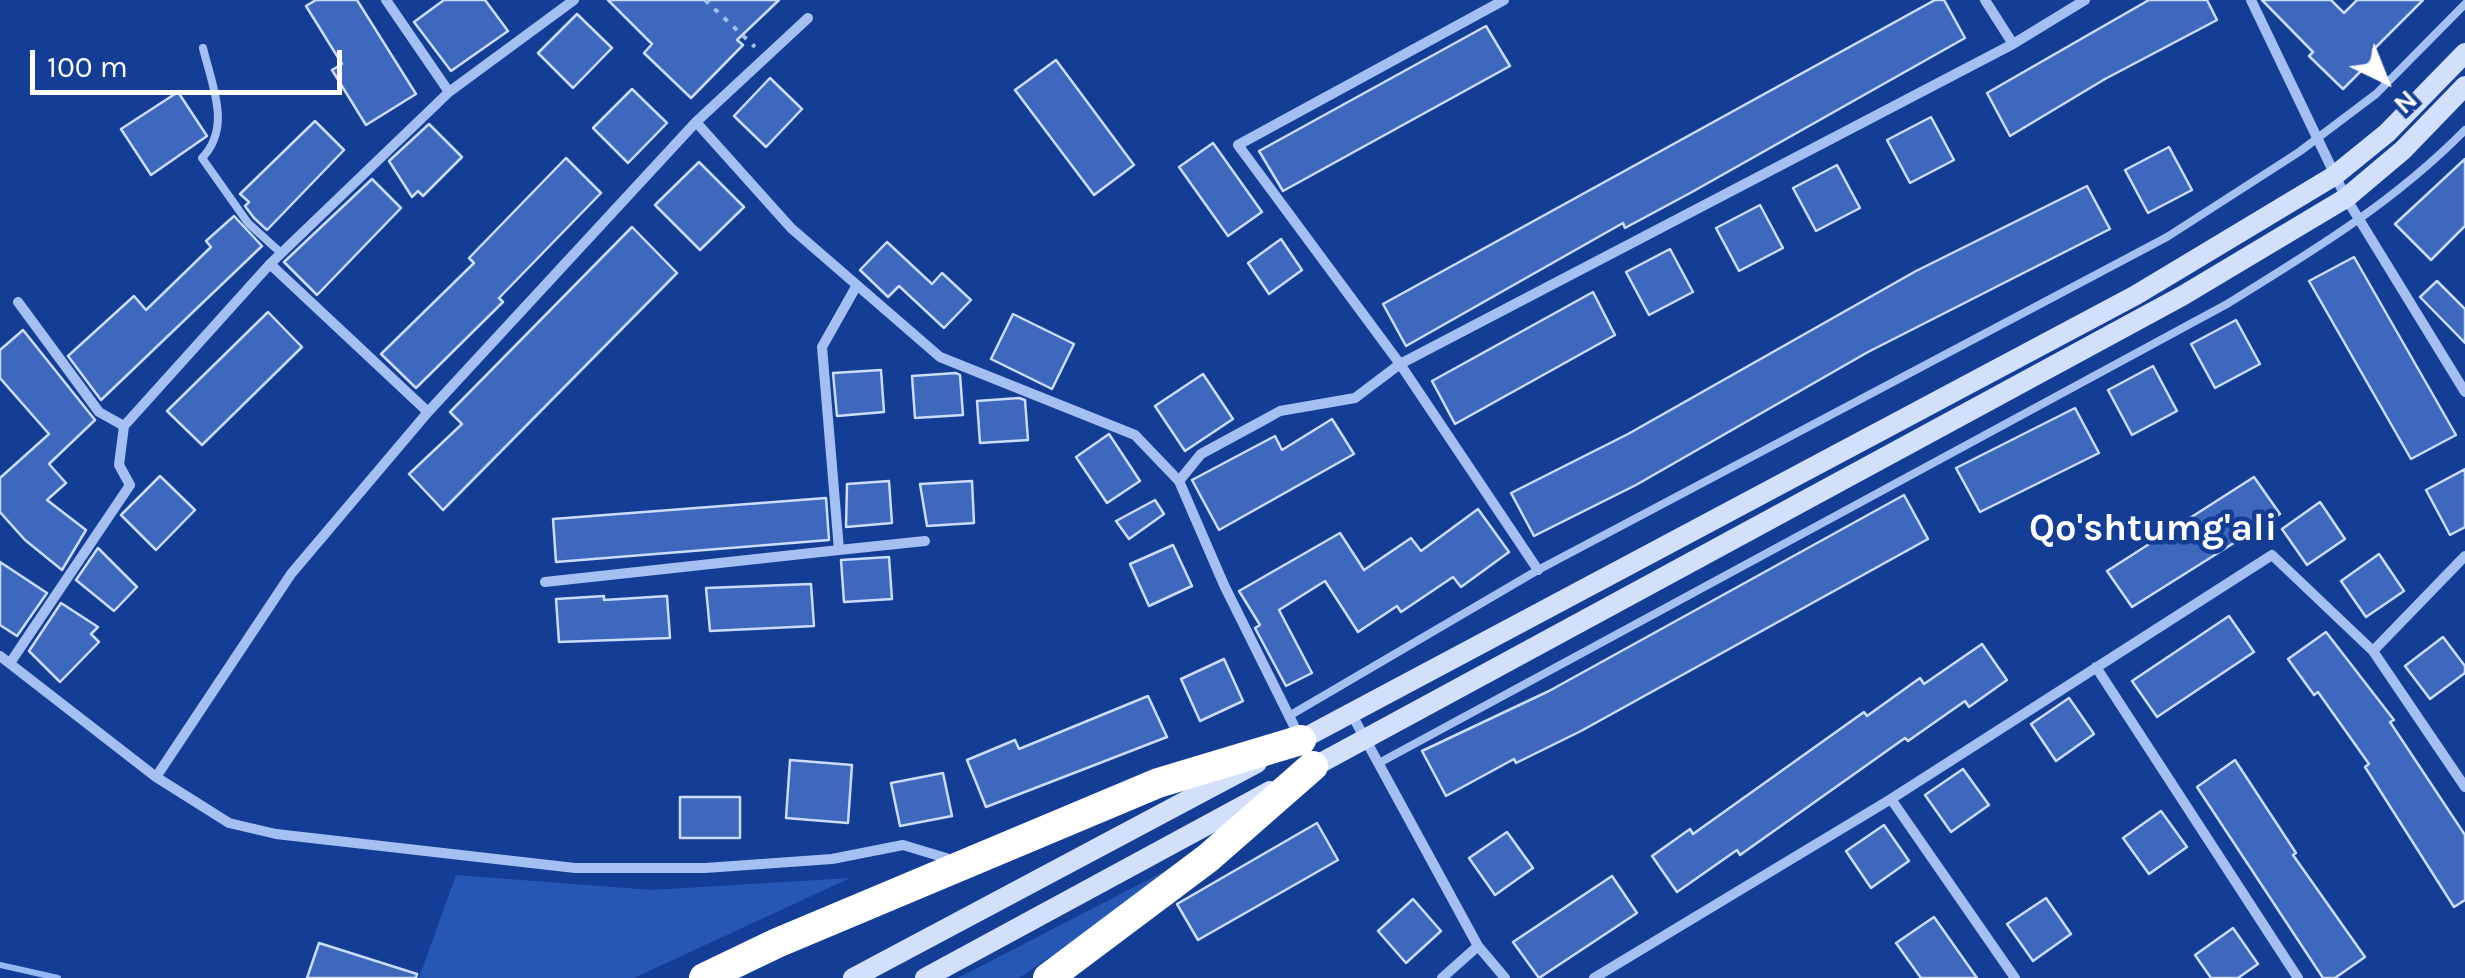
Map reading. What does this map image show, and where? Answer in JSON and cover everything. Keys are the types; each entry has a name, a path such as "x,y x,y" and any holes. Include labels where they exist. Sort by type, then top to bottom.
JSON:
{"highway":[{"path":"704,978 1158,783 1301,741"},
{"path":"1048,978 1208,858 1301,741"}],"main road":[{"path":"853,978 2136,294 2334,176 2387,133 2465,53"},
{"path":"925,978 1301,741 1365,738 2165,306 2346,198 2403,150 2465,86"}],"street":[{"path":"386,0 449,92"},
{"path":"574,0 449,92 270,264 124,426 118,465 130,486 5,660 156,778 229,823 276,834 575,868 778,863 832,859 903,845 967,864"},
{"path":"1504,0 1238,145 1400,364 1538,570"},
{"path":"1986,0 2014,44"},
{"path":"1179,480 1201,454 1280,411 1354,398 1400,364 2014,44 2085,0"},
{"path":"2251,0 2346,198 2465,392"},
{"path":"156,778 291,574 428,412 696,122 808,18"},
{"path":"696,122 790,228 940,357 1135,435 1179,480 1224,585 1301,741"},
{"path":"270,264 428,412"},
{"path":"839,550 822,347 857,285"},
{"path":"18,302 99,412 124,426"},
{"path":"545,582 925,541"},
{"path":"1594,978 1890,799 2272,556 2373,650 2465,787"},
{"path":"2373,650 2465,556"},
{"path":"2096,666 2298,978"},
{"path":"1351,713 1478,946 1505,978"},
{"path":"1890,799 2015,978"},
{"path":"1442,978 1478,946"}],"lane":[{"path":"1301,741 1538,570 2120,264 2200,216 2376,94 2465,4"},
{"path":"202,48 220,115 214,146 202,158 248,223 281,253"},
{"path":"1379,762 2228,304 2361,222 2420,176 2465,130"}],"path":[{"path":"706,0 766,57"}],"shaded area":[{"path":"1202,852 1019,978 958,978"},
{"path":"456,875 652,890 850,878 634,978 419,978"}],"building":[{"path":"316,0 357,0 416,94 366,125 332,70 342,64 306,6"},
{"path":"444,0 485,0 508,31 451,71 414,22"},
{"path":"608,0 779,0 737,40 743,45 691,98 644,53 652,44"},
{"path":"1935,0 1944,0 1965,38 1692,192 1625,228 1623,223 1406,346 1383,304"},
{"path":"2149,0 2207,0 2217,20 2105,79 2010,136 1987,93"},
{"path":"2262,0 2331,0 2344,13 2357,0 2423,0 2373,50 2377,55 2343,89"},
{"path":"577,14 612,48 573,88 538,53"},
{"path":"1486,26 1510,66 1283,191 1259,151"},
{"path":"1056,60 1134,165 1094,195 1015,90"},
{"path":"770,78 802,109 766,147 734,116"},
{"path":"632,89 667,123 628,163 593,128"},
{"path":"178,92 207,136 151,175 121,129"},
{"path":"1931,117 1954,160 1910,183 1887,140"},
{"path":"315,121 344,150 267,230 245,206 249,202 240,194"},
{"path":"429,124 462,157 423,196 418,191 412,197 389,161"},
{"path":"1213,143 1262,212 1228,236 1179,167"},
{"path":"2169,147 2192,190 2148,213 2125,170"},
{"path":"566,158 601,193 499,298 503,302 416,388 381,354 474,263 469,258"},
{"path":"2465,159 2465,226 2431,260 2395,224"},
{"path":"699,162 744,207 700,250 655,205"},
{"path":"1837,165 1860,208 1816,231 1793,188"},
{"path":"372,179 401,208 317,295 284,262"},
{"path":"2087,186 2110,229 1868,352 1636,485 1534,536 1511,493 1628,434 1916,271"},
{"path":"1760,205 1783,248 1739,271 1716,228"},
{"path":"234,216 262,246 101,400 68,356 134,296 146,310 211,247 206,241"},
{"path":"632,227 677,273 443,510 409,474 462,424 450,412"},
{"path":"1281,239 1302,270 1269,294 1248,263"},
{"path":"887,242 932,284 942,273 971,300 944,328 899,286 888,297 860,270"},
{"path":"1670,249 1693,292 1649,315 1626,272"},
{"path":"2354,257 2456,435 2411,459 2309,281"},
{"path":"2437,281 2465,309 2465,343 2420,297"},
{"path":"1593,292 1615,335 1455,424 1432,381"},
{"path":"268,312 302,347 202,445 167,411"},
{"path":"1013,314 1074,344 1052,389 991,359"},
{"path":"2236,320 2260,364 2215,388 2191,344"},
{"path":"23,330 95,420 49,464 66,483 47,500 86,530 62,570 25,540 0,512 0,478 49,434 0,378 0,350"},
{"path":"2153,366 2177,411 2132,435 2108,390"},
{"path":"881,370 884,412 837,416 833,373"},
{"path":"1203,374 1233,419 1185,451 1155,406"},
{"path":"960,375 963,415 915,418 912,376"},
{"path":"1025,400 1028,440 980,443 977,401"},
{"path":"2075,408 2099,453 1980,512 1956,468"},
{"path":"1332,419 1354,454 1219,530 1192,480 1275,436 1282,450"},
{"path":"1109,434 1140,481 1107,503 1076,457"},
{"path":"2465,469 2465,527 2450,535 2426,490"},
{"path":"160,476 195,510 156,550 121,515"},
{"path":"2254,477 2280,514 2132,607 2107,571"},
{"path":"889,481 892,523 846,527 847,484"},
{"path":"972,481 974,523 927,526 920,484"},
{"path":"1904,495 1928,539 1581,731 1516,763 1514,759 1446,796 1422,751 1549,691"},
{"path":"826,498 829,540 556,562 553,519"},
{"path":"1155,500 1164,514 1129,539 1116,521"},
{"path":"2320,502 2345,539 2307,565 2282,529"},
{"path":"1478,509 1509,552 1461,587 1453,577 1401,612 1397,606 1358,632 1325,581 1279,610 1312,673 1286,686 1255,628 1260,625 1239,591 1340,533 1364,570 1411,538 1421,551"},
{"path":"1173,545 1192,586 1149,606 1130,564"},
{"path":"98,548 137,587 114,611 76,580"},
{"path":"2379,554 2404,591 2366,617 2341,581"},
{"path":"889,557 892,599 844,602 841,560"},
{"path":"0,562 47,593 17,636 0,625"},
{"path":"811,584 814,626 710,631 706,588"},
{"path":"604,596 604,600 667,596 670,638 559,642 556,599"},
{"path":"61,603 98,627 91,634 99,642 60,682 29,651"},
{"path":"2229,616 2254,652 2157,717 2132,681"},
{"path":"2326,632 2394,720 2390,722 2465,835 2465,900 2454,907 2365,767 2369,764 2318,692 2314,695 2288,659"},
{"path":"2443,637 2465,666 2465,673 2430,699 2405,666"},
{"path":"1982,644 2007,680 1969,707 1965,701 1908,741 1905,738 1740,855 1737,850 1677,892 1652,856 1690,829 1693,834 1864,712 1867,716 1920,678 1924,684"},
{"path":"1224,659 1243,701 1200,721 1181,679"},
{"path":"1148,696 1167,737 986,807 967,760 1015,740 1019,749"},
{"path":"2069,698 2094,734 2056,761 2031,724"},
{"path":"790,760 852,765 848,823 786,818"},
{"path":"2235,760 2296,853 2293,855 2365,957 2335,978 2323,978 2197,787"},
{"path":"1963,769 1989,805 1951,832 1925,795"},
{"path":"943,773 952,816 900,826 891,783"},
{"path":"680,797 740,797 740,838 680,838"},
{"path":"2161,811 2187,847 2149,874 2123,838"},
{"path":"1317,823 1338,860 1198,940 1177,904"},
{"path":"1884,825 1909,861 1871,888 1846,851"},
{"path":"1507,832 1533,868 1495,895 1469,858"},
{"path":"1612,876 1637,913 1539,978 1513,942"},
{"path":"2046,898 2071,934 2033,961 2007,924"},
{"path":"1413,899 1441,931 1406,963 1378,931"},
{"path":"1934,917 1977,978 1921,978 1896,943"},
{"path":"2233,928 2258,964 2238,978 2211,978 2195,955"},
{"path":"319,943 417,974 416,978 307,978"}],"waterway":[{"path":"0,965 58,978"}],"district":[{"name":"Qo'shtumg'ali","path":"2153,529"}]}
